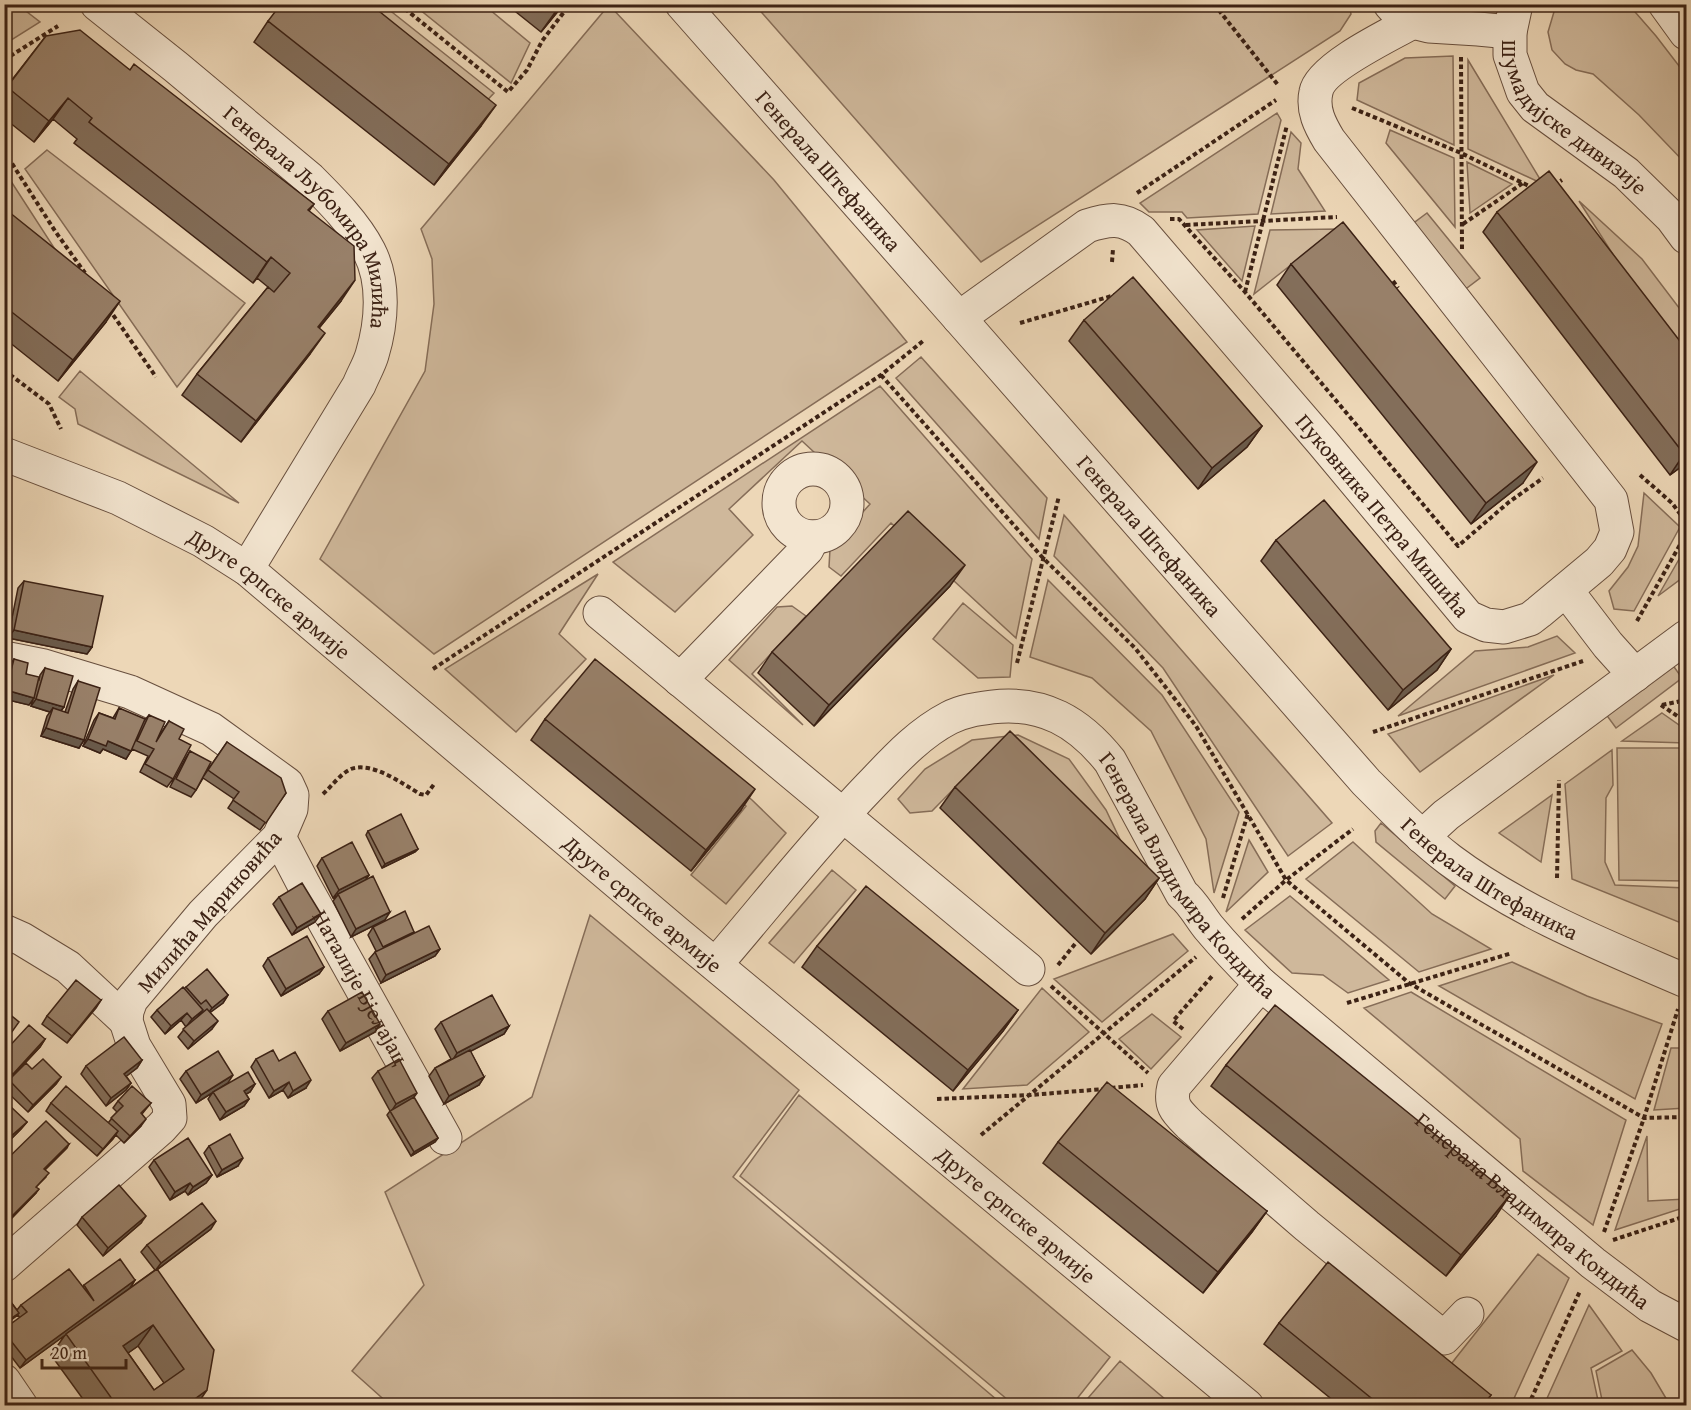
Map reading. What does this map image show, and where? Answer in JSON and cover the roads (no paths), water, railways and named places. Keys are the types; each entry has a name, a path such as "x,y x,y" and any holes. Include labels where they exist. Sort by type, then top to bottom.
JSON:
{"street":[{"name":"Генерала Љубомира Милића","path":"97,4 310,179 358,234 370,252 377,271 380,310 372,356 359,385 247,569"},
{"name":"Генерала Штефаника","path":"682,4 1366,782 1422,837 1495,890 1529,909 1570,930 1686,981"},
{"path":"1665,4 1686,33"},
{"name":"Пуковника Петра Мишића","path":"959,318 1088,225 1105,220 1131,224 1149,240 1468,617 1486,625 1504,627 1530,620 1599,562 1610,549 1617,532 1611,500 1329,140 1318,122 1316,90 1324,77 1363,49 1401,14"},
{"name":"Шумадијске дивизије","path":"1401,14 1429,26 1478,28 1513,18 1510,55 1523,92 1535,107 1626,173 1672,218 1686,237"},
{"name":"Друге српске армије","path":"4,454 118,498 203,541 247,569 716,964 1247,1406"},
{"path":"680,680 807,549 813,537"},
{"path":"1566,590 1608,645 1635,675"},
{"path":"600,613 842,815 1042,974"},
{"path":"1422,837 1446,815 1686,637"},
{"name":"Милића Мариновића","path":"4,658 44,666 130,692 211,729 287,784 292,795 291,809 279,837 203,914 131,1000 126,1021"},
{"name":"Генерала Владимира Кондића","path":"716,964 842,815 916,741 949,718 972,710 1009,706 1030,707 1054,715 1084,733 1100,748 1110,761 1182,894 1239,962 1261,984 1593,1263 1650,1306 1681,1314"},
{"name":"Наталије Бјелајац","path":"279,837 303,885 445,1138"},
{"path":"4,931 22,939 68,967 126,1021 134,1046 170,1104 170,1118 162,1128 4,1265"},
{"path":"1261,984 1174,1086 1172,1098 1175,1110 1298,1219 1444,1338 1467,1314"},
{"path":"4,1381 21,1406"}]}
